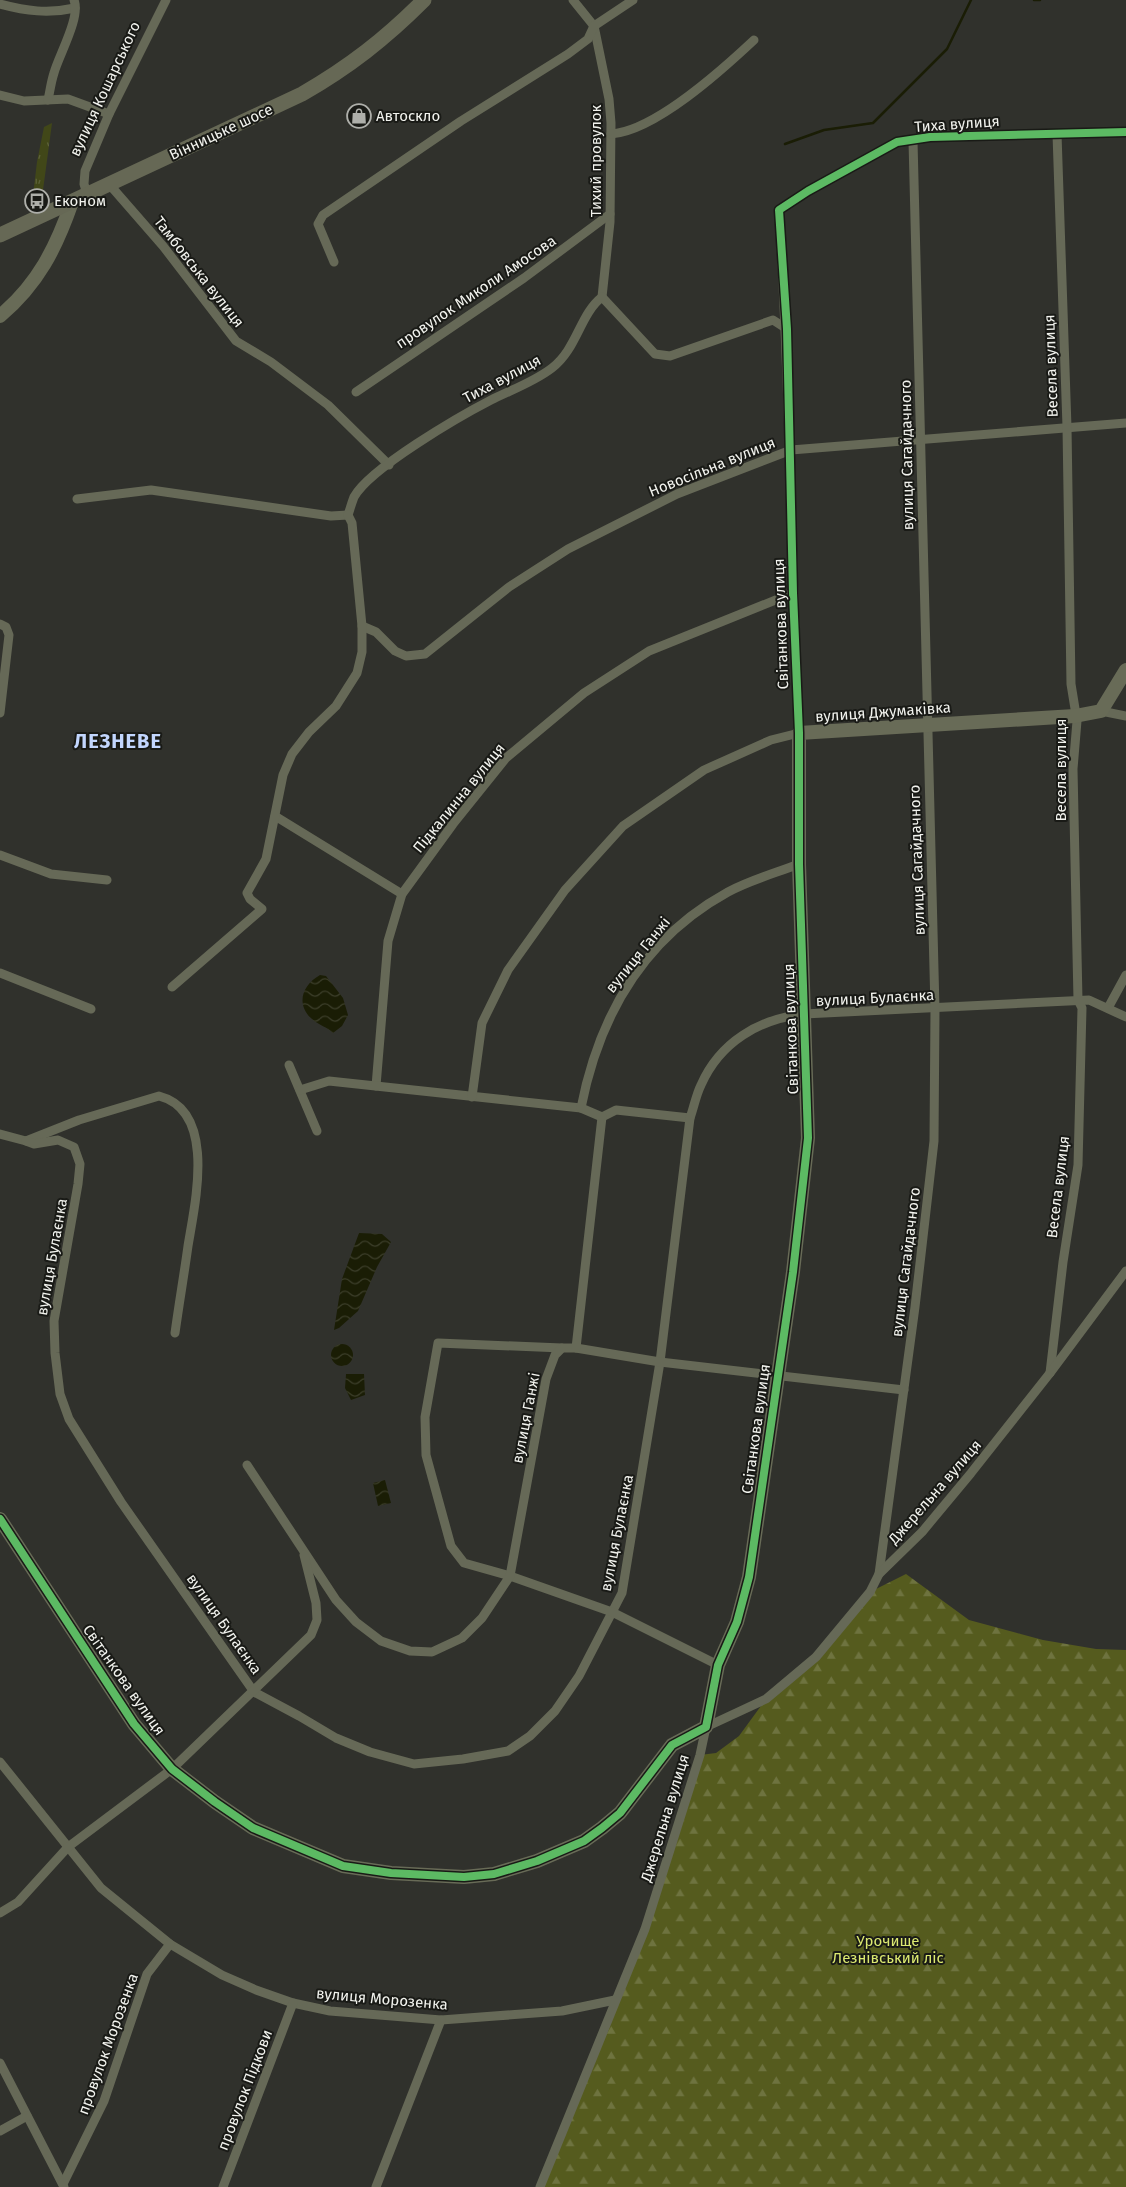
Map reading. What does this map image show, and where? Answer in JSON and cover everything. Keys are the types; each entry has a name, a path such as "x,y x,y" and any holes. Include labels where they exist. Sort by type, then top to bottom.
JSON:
{"main road":[{"name":"Вінницьке шосе","path":"0,235 265,112 334,75 394,30 424,0"}],"street":[{"name":"вулиця Кошарського","path":"87,194 84,184 85,171 109,114 166,0"},
{"path":"573,0 594,26"},
{"path":"334,262 318,224 324,215 461,121 568,54 588,39 594,26 633,0"},
{"path":"0,4 35,12 57,12 75,4"},
{"path":"48,100 54,72 64,47 75,4"},
{"name":"Тихий провулок","path":"594,26 609,100 611,134 608,259 602,297"},
{"path":"611,134 637,128 673,106 725,68 754,40"},
{"path":"0,95 24,101 68,99 109,114"},
{"name":"Тиха вулиця","path":"779,210 808,191 897,142 930,137 1126,132"},
{"name":"Весела вулиця","path":"1050,1373 1063,1262 1078,1165 1082,1008 1078,1000 1073,768 1076,716 1071,684 1068,427 1057,134"},
{"name":"вулиця Сагайдачного","path":"879,1574 904,1390 934,1140 935,1009 913,141"},
{"name":"Тамбовська вулиця","path":"109,184 163,246 236,341 271,362 328,405 389,464"},
{"path":"0,316 30,288 41,272 72,202"},
{"name":"Світанкова вулиця","path":"0,1519 134,1724 172,1768 215,1802 253,1828 342,1866 391,1872 464,1877 509,1870 584,1841 620,1813 672,1745 706,1726 718,1665 737,1622 750,1577 793,1272 808,1138 799,864 799,733 793,593 787,328 779,210"},
{"name":"провулок Миколи Амосова","path":"356,392 524,278 610,214"},
{"path":"602,297 655,354 670,356 773,320 787,328"},
{"name":"Тиха вулиця","path":"348,515 354,497 367,481 389,464 459,417 534,380 554,367 576,340 595,302 602,297"},
{"name":"Новосільна вулиця","path":"362,626 376,632 395,651 406,656 425,654 508,587 568,549 677,494 790,450 1126,423"},
{"path":"77,498 151,490 331,516 348,515 352,523 362,626 362,652 357,673 336,706 309,732 292,754 283,775 266,859 247,893 250,899 262,909 172,987"},
{"name":"Підкалинна вулиця","path":"376,1086 388,941 402,894 453,824 506,758 584,693 649,651 793,593"},
{"path":"0,624 6,627 8,634 0,712"},
{"path":"1101,711 1126,670"},
{"name":"вулиця Джумаківка","path":"472,1096 482,1024 508,970 564,890 623,826 704,770 771,740 799,733 1076,716 1101,711 1126,716"},
{"path":"275,816 402,894"},
{"path":"0,855 51,874 107,880"},
{"name":"вулиця Ганжі","path":"580,1108 588,1070 621,994 672,931 695,912 730,891 799,864"},
{"path":"0,973 91,1009"},
{"path":"1108,1008 1126,975"},
{"name":"вулиця Булаєнка","path":"26,1141 34,1144 58,1140 74,1147 80,1164 66,1264 54,1321 55,1353 60,1394 69,1420 121,1502 254,1692 336,1738 370,1752 414,1764 463,1759 508,1751 530,1736 555,1711 579,1676 622,1593 660,1362 690,1118 701,1084 726,1048 740,1036 771,1020 804,1014 1090,1000 1126,1017"},
{"path":"290,1065 317,1131"},
{"path":"300,1090 329,1081 580,1108 602,1117 616,1110 690,1118"},
{"path":"0,1134 26,1141 79,1120 159,1096 168,1098 186,1113 197,1146 198,1167 196,1194 175,1333"},
{"path":"576,1348 602,1117"},
{"name":"Джерельна вулиця","path":"540,2187 645,1928 700,1755 706,1726 766,1699 789,1682 822,1650 870,1592 879,1574 922,1532 1050,1373 1126,1271"},
{"path":"718,1665 612,1612 510,1576 464,1563 451,1546 426,1456 425,1417 438,1343 576,1348 660,1362 904,1390"},
{"name":"вулиця Ганжі","path":"247,1465 336,1600 356,1622 381,1641 410,1651 432,1652 462,1638 482,1618 510,1576 546,1379 555,1355 562,1348"},
{"path":"0,1913 18,1902 68,1847 172,1768 254,1692 311,1635 317,1620 316,1603 302,1548"},
{"name":"вулиця Морозенка","path":"0,1762 101,1888 170,1944 222,1975 293,2002 330,2011 441,2020 562,2012 615,2000"},
{"name":"провулок Морозенка","path":"64,2186 104,2101 147,1974 170,1944"},
{"name":"провулок Підкови","path":"223,2187 293,2002"},
{"path":"376,2187 441,2020"},
{"path":"0,2063 64,2186"},
{"path":"0,2131 26,2116"}],"green space":[{"path":"52,123 43,190 46,196 32,204 37,162 44,127"},
{"name":"Урочище Лезнівський ліс","path":"906,1574 969,1620 1043,1640 1096,1649 1126,1650 1126,2187 540,2187 645,1929 700,1755 716,1753 739,1736 766,1699 789,1681 870,1592"}],"water":[{"path":"320,975 326,976 343,998 348,1015 342,1026 333,1033 313,1020 304,1008 303,996 305,990"},
{"path":"359,1233 382,1234 391,1242 377,1267 358,1311 339,1328 334,1330 342,1279"},
{"path":"342,1344 350,1347 353,1355 350,1363 342,1366 334,1363 331,1355 334,1347"},
{"path":"346,1374 364,1374 365,1395 351,1400 345,1388"},
{"path":"385,1480 391,1503 378,1506 373,1483"}],"waterway":[{"path":"785,144 824,130 873,123 947,49 971,0"},
{"path":"1034,0 1040,0"}],"cycle path":[{"path":"0,1519 134,1724 172,1769 253,1828 343,1866 391,1873 464,1877 494,1874 537,1861 584,1841 602,1828 620,1813 672,1745 706,1727 718,1665 737,1622 749,1577 793,1272 808,1138 799,864 799,733 793,593 787,329 779,210 808,191 897,142 930,137 1126,132"}],"place":[{"name":"Автоскло","path":"359,116"},
{"name":"Економ","path":"37,201"}],"district":[{"name":"ЛЕЗНЕВЕ","path":"118,741"}]}
